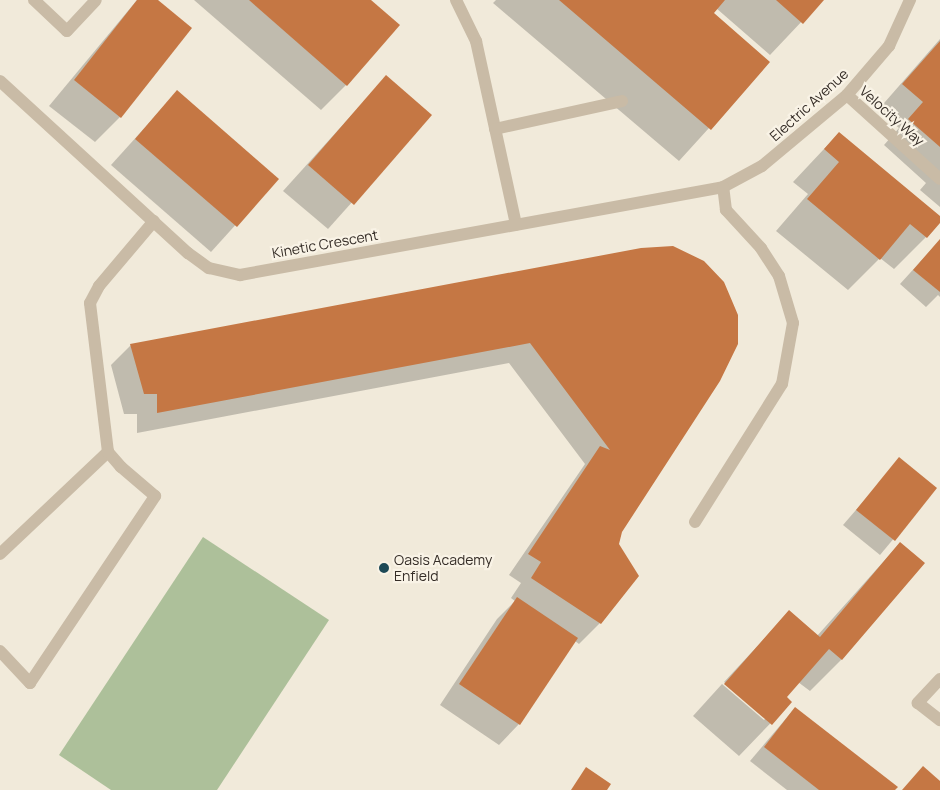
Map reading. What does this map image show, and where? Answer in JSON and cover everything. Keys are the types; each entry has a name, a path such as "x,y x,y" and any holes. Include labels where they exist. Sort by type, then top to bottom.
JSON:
{"street":[{"path":"34,0 67,31 96,0"},
{"path":"456,0 476,42 516,225"},
{"name":"Electric Avenue","path":"723,187 762,166 847,95 890,46 910,0"},
{"name":"Kinetic Crescent","path":"0,81 154,222 209,268 240,275 723,187"},
{"name":"Velocity Way","path":"847,95 940,179"},
{"path":"495,129 622,101"},
{"path":"695,522 782,384 793,323 779,276 761,248 726,210 723,187"},
{"path":"0,652 30,683 155,496 120,467 108,452 90,303 99,286 154,222"},
{"path":"0,554 108,452"},
{"path":"940,679 918,703 940,720"}],"green space":[{"path":"203,537 329,620 217,790 111,790 59,755"}],"building":[{"path":"137,0 158,0 192,28 121,118 74,80"},
{"path":"249,0 371,0 400,25 347,86"},
{"path":"559,0 725,0 714,13 770,62 711,130"},
{"path":"776,0 824,0 803,24"},
{"path":"940,41 940,147 908,119 923,102 902,84"},
{"path":"386,75 432,115 354,205 308,165"},
{"path":"177,90 279,179 237,227 135,139"},
{"path":"839,132 940,216 940,223 927,238 910,224 880,260 807,199 839,162 824,149"},
{"path":"940,239 940,292 913,270"},
{"path":"673,246 704,261 724,282 738,315 738,344 720,381 622,532 619,544 639,576 601,624 531,578 541,562 528,554 600,446 610,450 530,343 157,413 157,394 144,394 130,344 641,248"},
{"path":"899,457 937,488 895,541 856,510"},
{"path":"900,542 925,563 842,660 829,649 787,697 792,702 772,725 724,684 789,610 820,637"},
{"path":"517,597 578,638 520,725 459,684"},
{"path":"795,707 898,787 895,790 819,790 764,747"},
{"path":"923,766 940,781 940,790 902,790"},
{"path":"586,767 611,784 607,790 571,790"}],"place":[{"name":"Oasis Academy Enfield","path":"384,568"}]}
